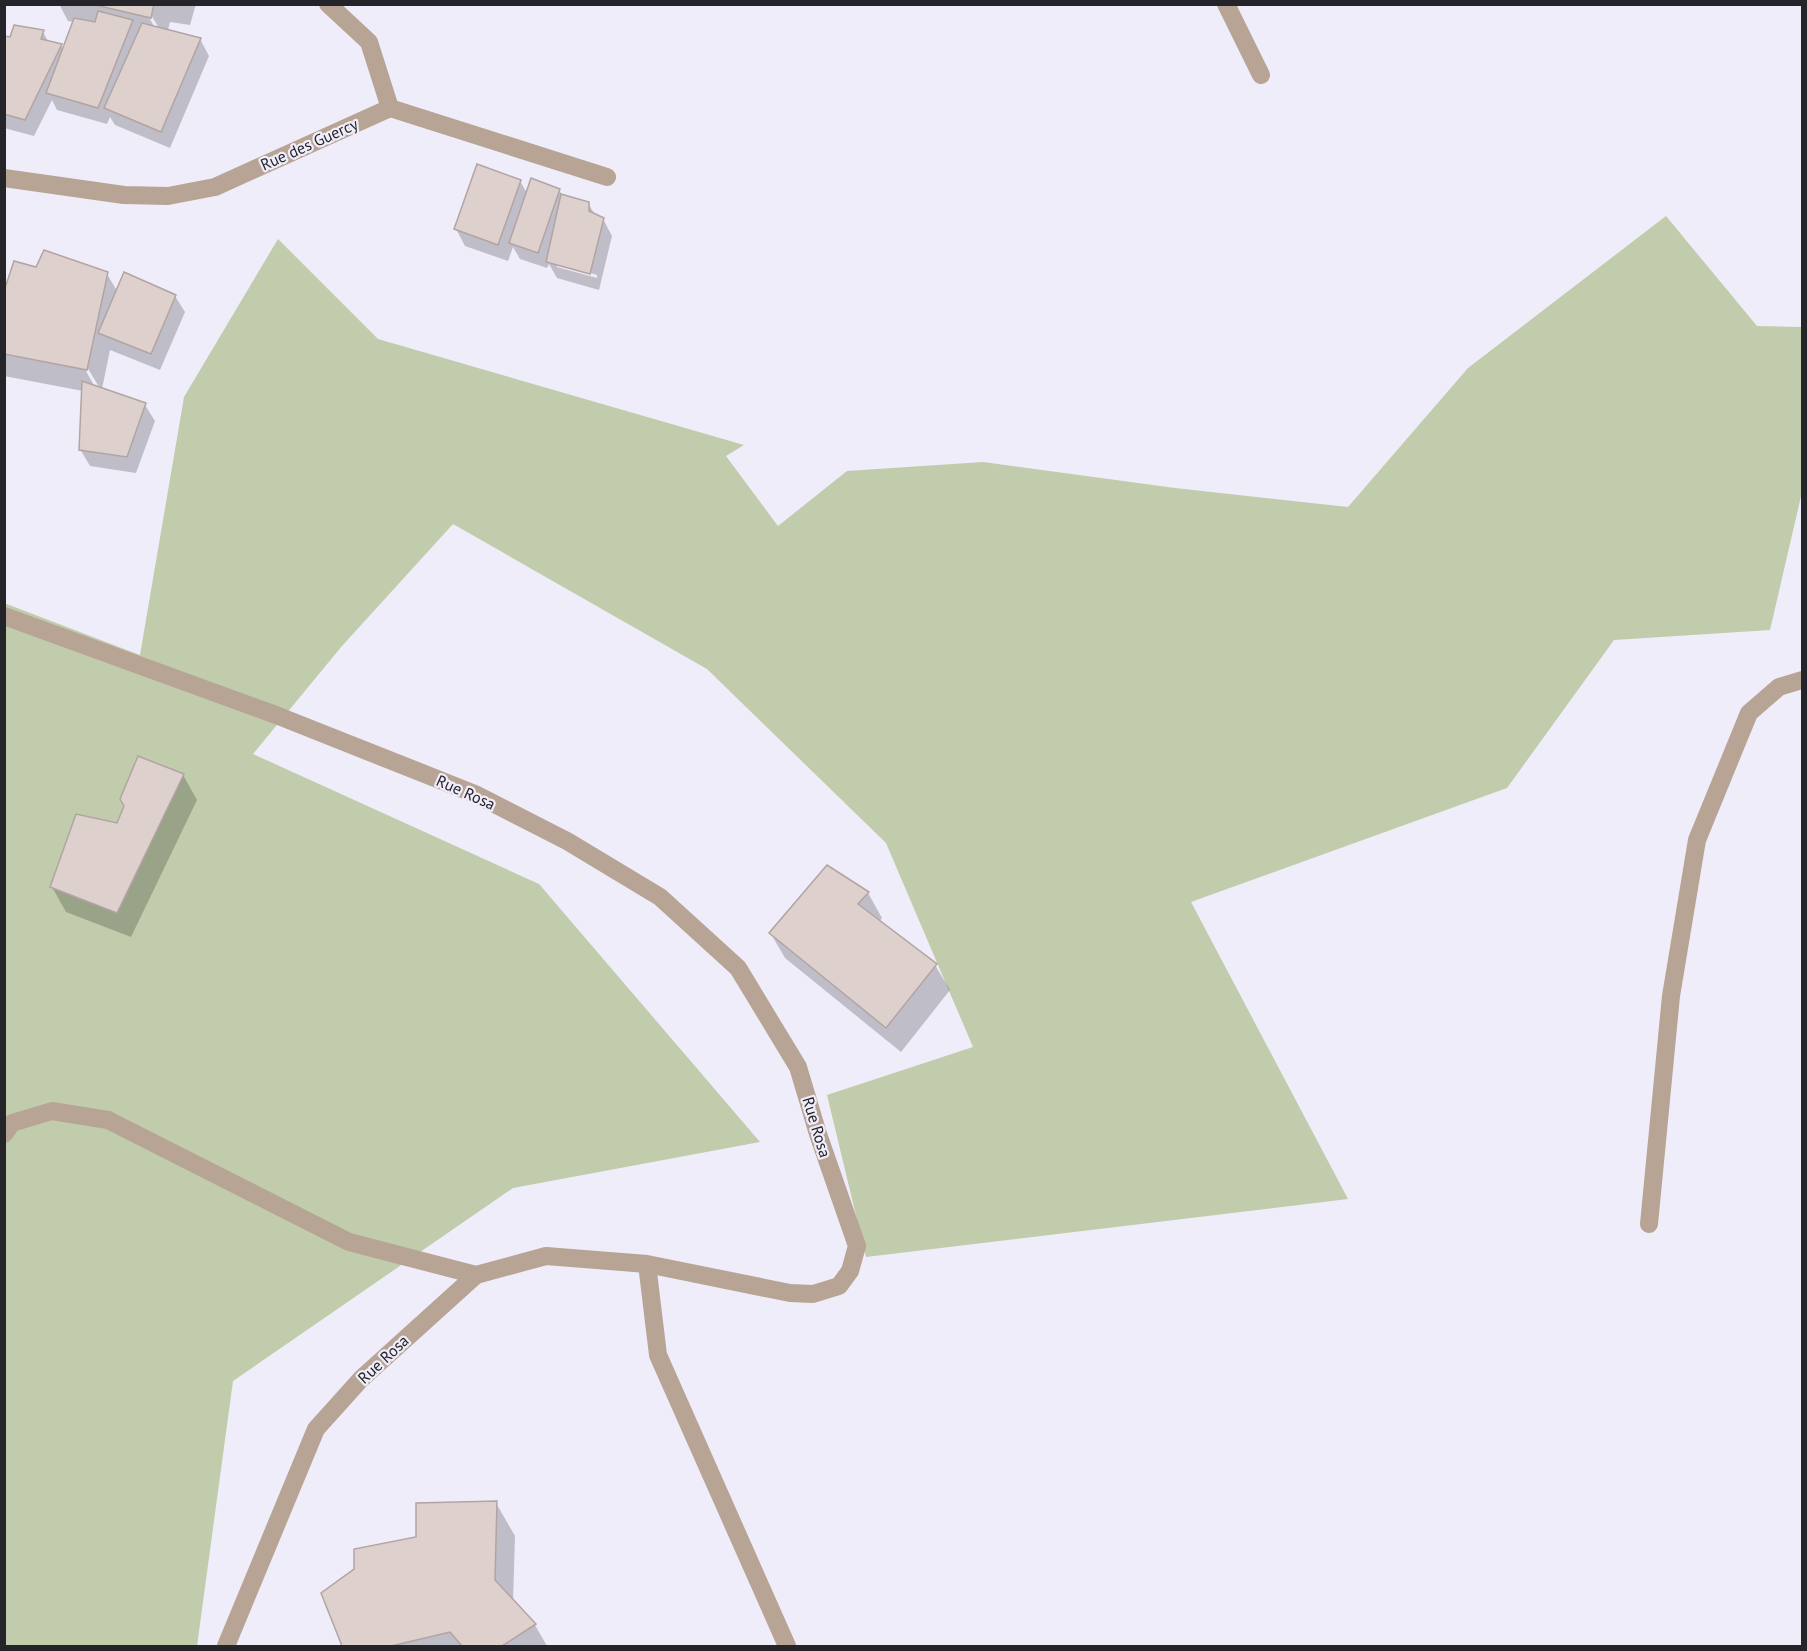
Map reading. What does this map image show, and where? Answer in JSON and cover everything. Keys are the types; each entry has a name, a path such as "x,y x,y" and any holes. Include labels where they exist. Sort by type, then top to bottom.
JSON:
{"street":[{"path":"328,4 369,42 390,108 607,177"},
{"path":"1226,4 1262,75"},
{"name":"Rue des Guercy","path":"4,178 124,195 168,196 215,187 390,108"},
{"name":"Rue Rosa","path":"4,616 276,715 475,794 567,841 660,897 738,968 798,1067 818,1134 857,1246 850,1271 839,1286 813,1294 790,1293 647,1264 546,1256 476,1275 361,1379 316,1429 226,1647"},
{"path":"1649,1224 1671,996 1697,840 1749,713 1779,687 1803,680"},
{"path":"4,1134 12,1123 51,1111 108,1120 349,1242 476,1275"},
{"path":"647,1264 658,1355 787,1647"}],"green space":[{"path":"1666,216 1757,326 1802,327 1802,492 1770,630 1614,640 1507,788 1191,902 1348,1199 866,1257 827,1095 973,1047 886,843 707,669 453,524 342,646 253,754 539,884 760,1142 513,1188 233,1381 197,1646 5,1646 4,603 140,655 184,397 278,239 378,339 744,445 726,456 778,526 847,471 983,462 1175,488 1348,507 1468,368"}],"building":[{"path":"91,4 154,4 151,18"},
{"path":"98,11 133,20 98,108 46,93 74,18 95,22"},
{"path":"142,23 201,38 161,132 104,108"},
{"path":"14,25 44,30 41,39 62,44 25,120 4,114 4,36 10,37"},
{"path":"477,164 521,180 498,245 454,229"},
{"path":"531,178 560,189 538,253 509,243"},
{"path":"561,194 589,202 589,211 604,218 590,274 546,262"},
{"path":"44,250 108,272 87,370 4,354 4,291 14,261 36,267"},
{"path":"124,272 176,295 151,354 98,333"},
{"path":"82,381 146,403 127,457 79,450"},
{"path":"138,756 184,774 117,913 50,887 76,814 117,823 124,806 120,799"},
{"path":"827,865 869,892 858,904 937,964 886,1028 769,933"},
{"path":"497,1501 495,1580 536,1624 502,1646 462,1646 450,1632 391,1646 342,1646 321,1593 354,1569 354,1549 416,1537 416,1503"}]}
